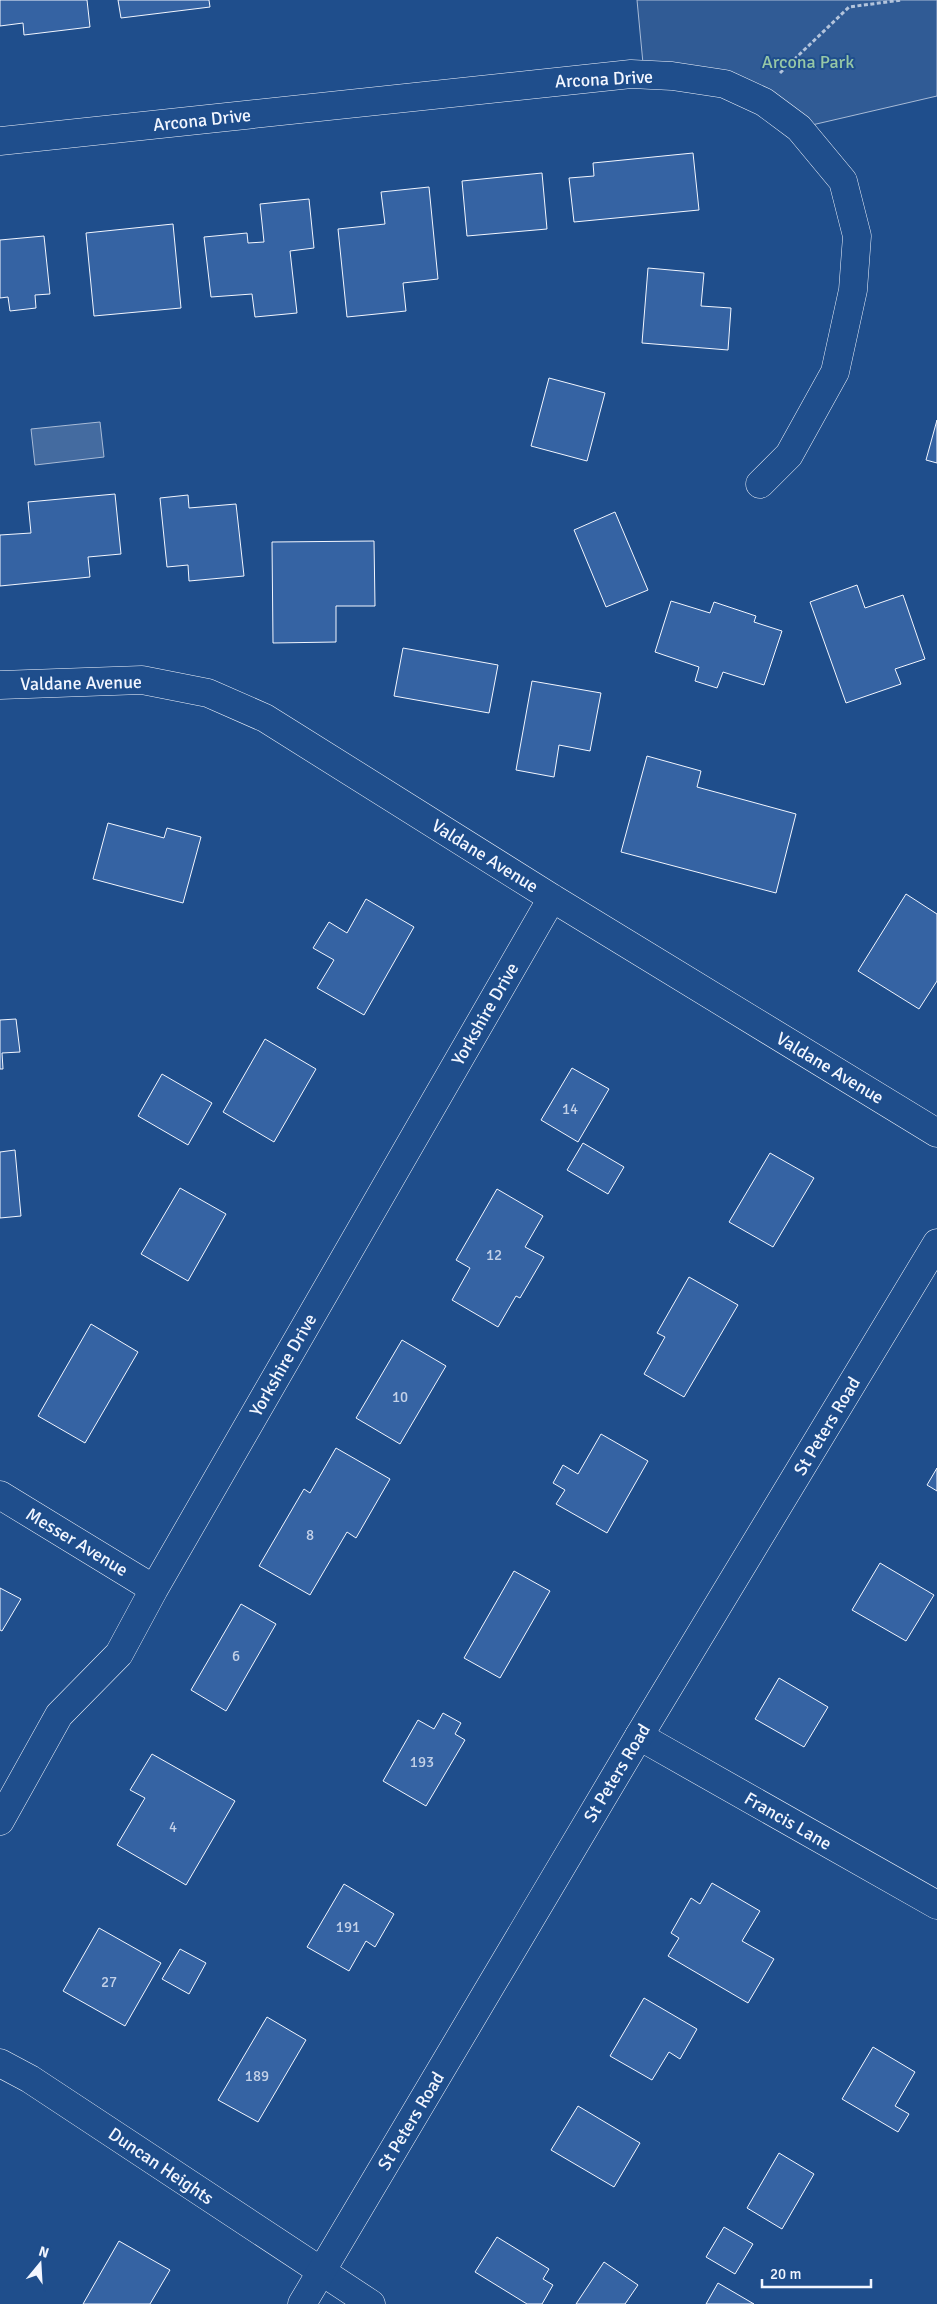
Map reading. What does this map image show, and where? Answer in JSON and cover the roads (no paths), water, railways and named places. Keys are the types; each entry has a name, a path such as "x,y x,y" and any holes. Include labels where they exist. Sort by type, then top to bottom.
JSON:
{"street":[{"name":"Arcona Drive","path":"0,141 631,74 672,76 725,84 764,102 799,128 843,181 857,236 853,290 835,372 789,455 760,484"},
{"name":"Valdane Avenue","path":"0,685 142,680 208,693 265,718 552,898 937,1133"},
{"name":"Yorkshire Drive","path":"0,1820 59,1715 120,1654 154,1588 552,898"},
{"name":"St Peters Road","path":"302,2304 639,1736 937,1243"},
{"name":"Messer Avenue","path":"0,1495 154,1588"},
{"name":"Francis Lane","path":"639,1736 937,1905"},
{"name":"Duncan Heights","path":"0,2063 30,2079 371,2304"}],"park label":[{"name":"Arcona Park","path":"808,62"}]}
